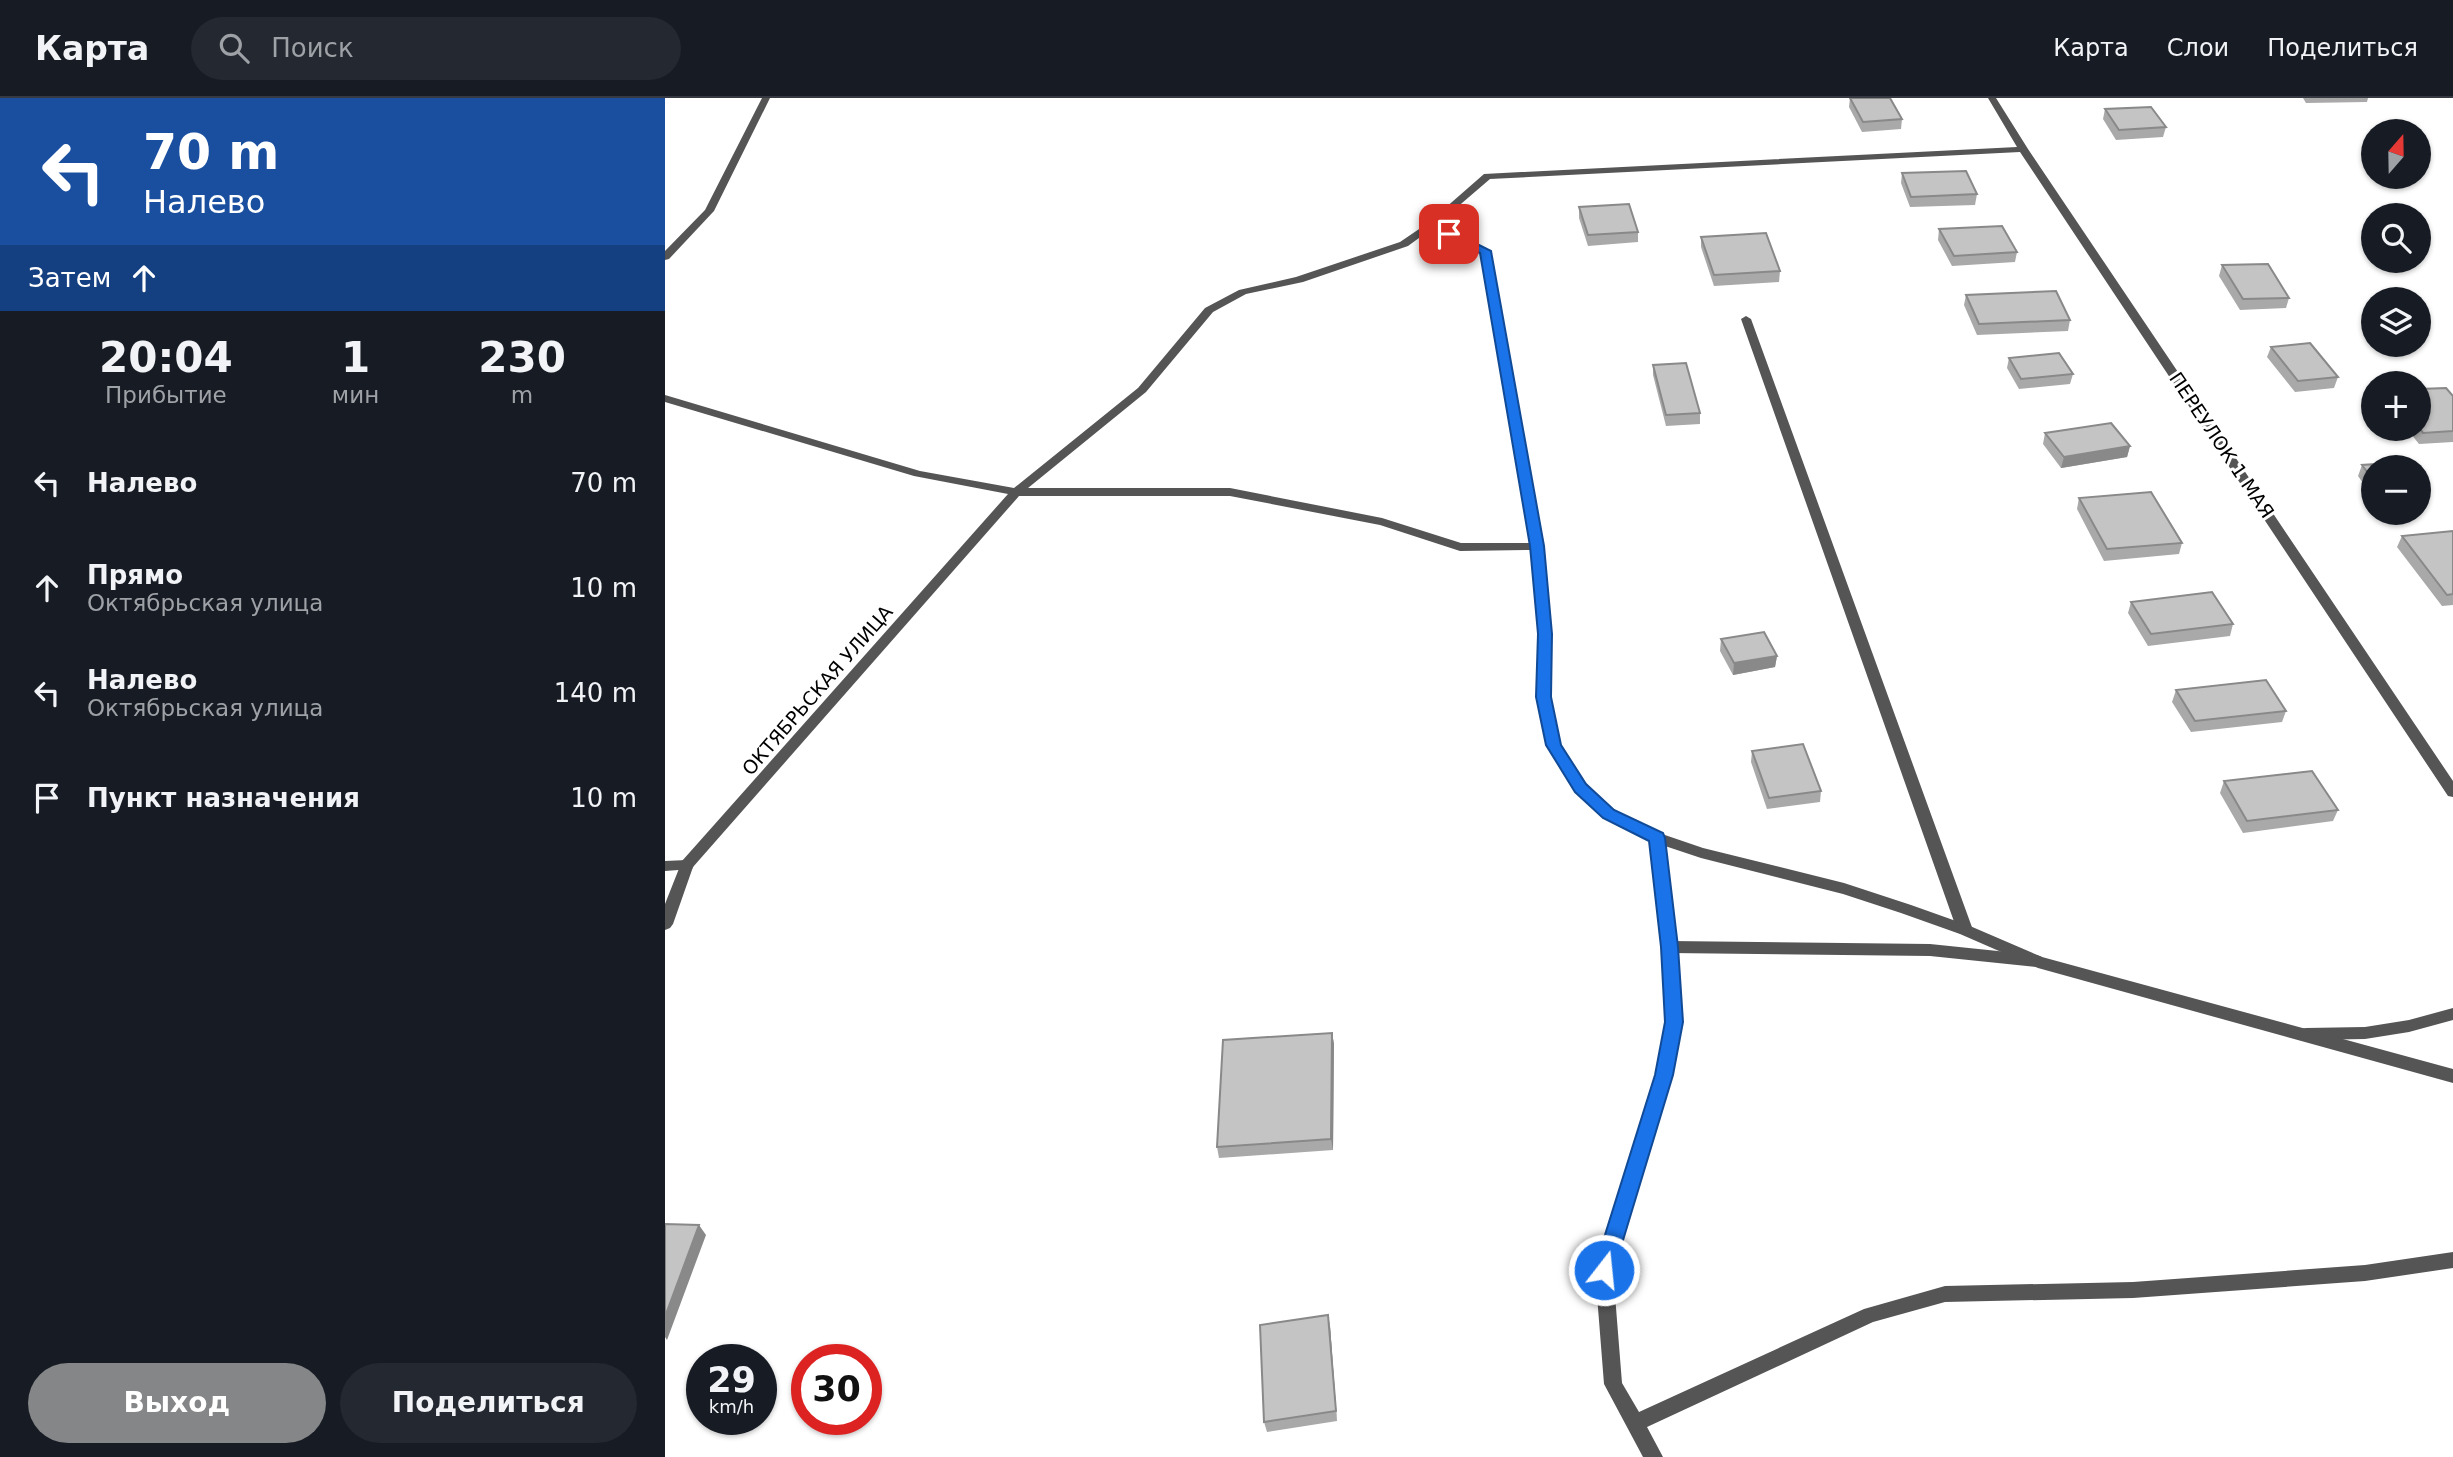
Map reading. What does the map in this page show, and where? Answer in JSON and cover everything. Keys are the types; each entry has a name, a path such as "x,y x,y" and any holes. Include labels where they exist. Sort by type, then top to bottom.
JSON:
{"street":[{"path":"665,257 709,211 766,98"},
{"name":"ПЕРЕУЛОК 1 МАЯ","path":"1992,98 2023,149 2453,792"},
{"name":"ОКТЯБРЬСКАЯ УЛИЦА","path":"665,924 687,865 1016,492 1142,390 1209,310 1243,292 1299,280 1404,244 1431,226 1487,176 2023,149"},
{"path":"1431,226 1486,251 1537,546 1545,634 1543,697 1553,745 1580,788 1609,814 1657,838 1701,853 1844,888 1965,930 2038,961 2453,1076"},
{"path":"1746,319 1965,930"},
{"path":"665,398 918,474 1016,492 1230,492 1382,522 1460,547 1537,546"},
{"path":"1653,1457 1613,1384 1604,1270 1664,1075 1674,1022 1670,947 1657,838"},
{"path":"665,866 687,865"},
{"path":"1670,947 1930,950 2038,961"},
{"path":"2303,1034 2365,1033 2409,1026 2453,1014"},
{"path":"1634,1424 1870,1315 1945,1294 2133,1290 2365,1273 2453,1259"}],"building":[{"path":"1850,98 1890,98 1902,119 1863,122"},
{"path":"2151,107 2166,127 2119,130 2105,109"},
{"path":"1966,171 1977,194 1911,197 1902,173"},
{"path":"1629,204 1638,232 1588,235 1579,207"},
{"path":"2002,226 2017,252 1954,256 1939,229"},
{"path":"1766,233 1780,271 1714,275 1701,237"},
{"path":"2268,264 2289,298 2243,299 2222,265"},
{"path":"2056,291 2070,320 1979,324 1966,295"},
{"path":"2310,343 2338,377 2298,381 2271,347"},
{"path":"2059,353 2073,374 2021,379 2009,358"},
{"path":"1686,363 1700,413 1666,415 1653,365"},
{"path":"2446,388 2453,396 2453,431 2431,432 2431,389"},
{"path":"2111,423 2130,446 2064,457 2045,433"},
{"path":"2151,492 2182,543 2107,549 2079,498"},
{"path":"2453,531 2453,594 2447,595 2402,536"},
{"path":"2212,592 2233,624 2151,634 2131,602"},
{"path":"1764,632 1777,656 1734,663 1721,639"},
{"path":"2266,680 2286,711 2195,721 2176,690"},
{"path":"1803,744 1821,791 1769,798 1752,751"},
{"path":"2312,771 2338,810 2247,821 2224,781"},
{"path":"1332,1033 1331,1139 1217,1147 1223,1040"},
{"path":"665,1224 699,1225 665,1317"},
{"path":"1328,1315 1336,1411 1264,1422 1260,1325"}],"route":[{"path":"1449,234 1486,251 1537,546 1545,634 1543,697 1553,745 1580,788 1609,814 1657,838 1670,947 1674,1022 1664,1075 1604,1270"}]}
